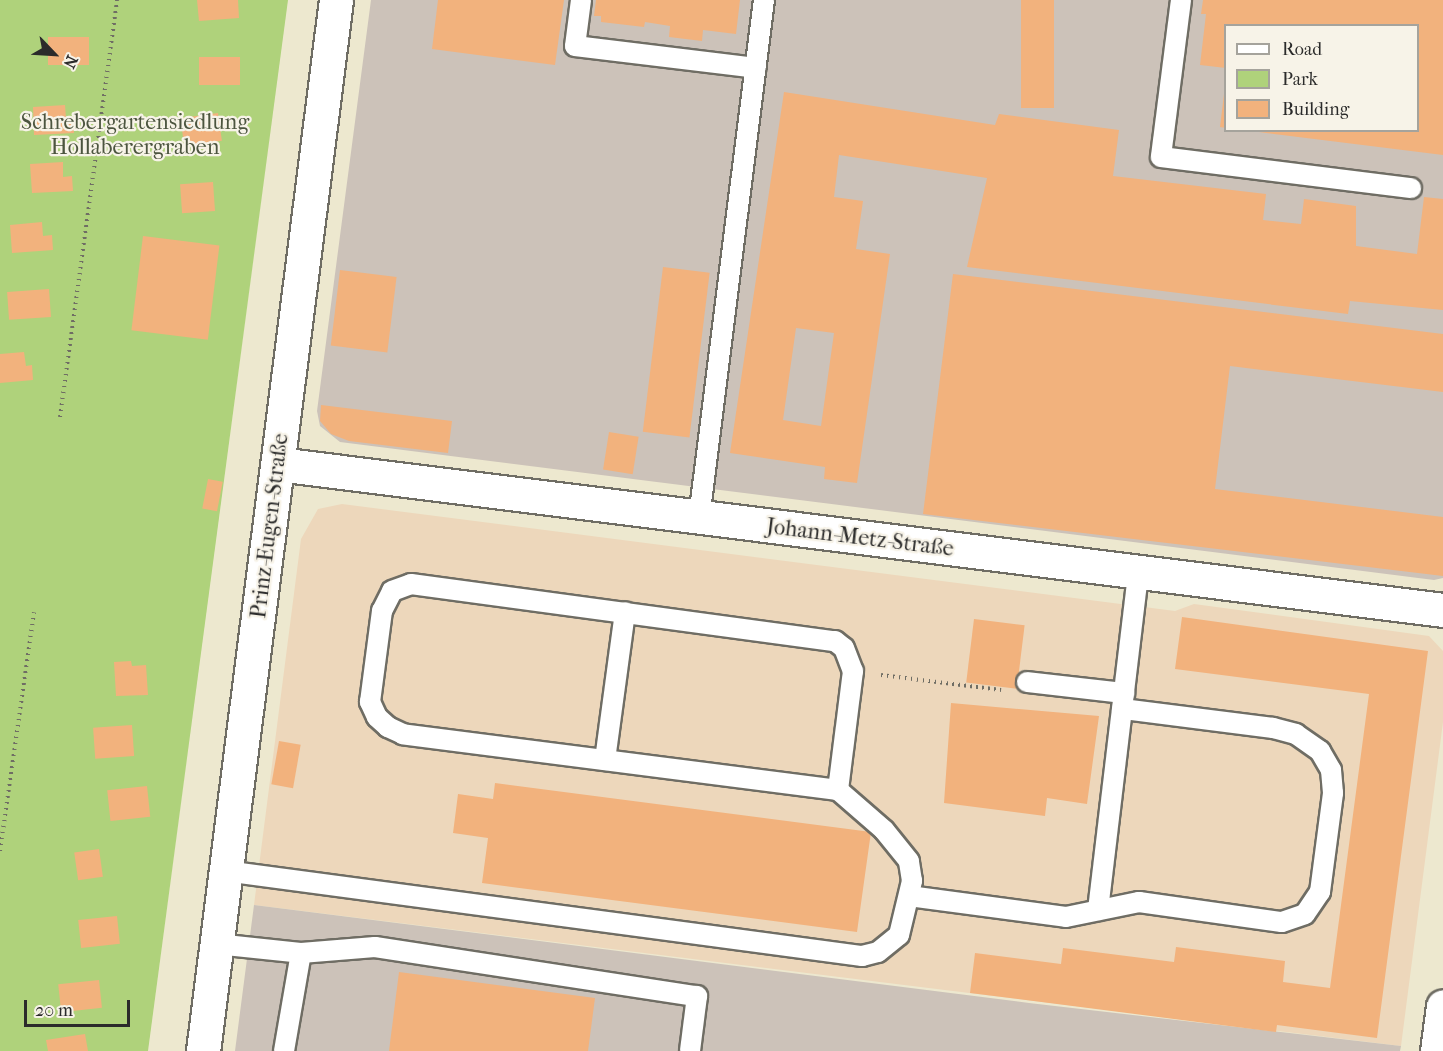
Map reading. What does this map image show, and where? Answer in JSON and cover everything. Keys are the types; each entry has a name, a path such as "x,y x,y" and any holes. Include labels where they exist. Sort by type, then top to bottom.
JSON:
{"street":[{"name":"Prinz-Eugen-Straße","path":"203,1051 336,0"},
{"name":"Johann-Metz-Straße","path":"278,464 1443,610"},
{"path":"1437,1051 1443,1006"}],"lane":[{"path":"581,0 575,46 756,68"},
{"path":"699,518 764,0"},
{"path":"1181,0 1161,157 1411,188"},
{"path":"1098,910 1138,573"},
{"path":"225,871 862,956 878,952 900,935 909,896 911,870 904,854 838,790 403,734 377,717 370,702 382,611 392,591 402,586 824,637 844,648 853,671 838,790"},
{"path":"605,760 625,612"},
{"path":"909,896 1065,917 1139,902 1282,922 1298,919 1312,908 1320,892 1334,784 1328,763 1313,744 1296,735 1262,726 1028,682"},
{"path":"216,944 302,953 375,947 697,996 690,1051"},
{"path":"284,1051 302,953"}],"path":[{"path":"60,417 117,0"},
{"path":"0,851 34,612"},
{"path":"853,671 1022,693 1024,681 1028,682"}],"shaded area":[{"path":"371,0 1443,0 1443,578 1434,580 340,442 320,426 317,411"},
{"path":"342,504 1175,611 1194,604 1429,636 1443,651 1443,722 1401,1046 254,905 301,539 318,509"},
{"path":"254,905 1029,1003 1401,1046 1400,1051 235,1051"}],"green space":[{"name":"Schrebergartensiedlung Hollaberergraben","path":"0,0 288,0 148,1051 0,1051"}],"building":[{"path":"197,0 238,0 239,18 199,21"},
{"path":"438,0 564,0 555,65 432,49"},
{"path":"596,0 740,0 736,34 703,30 702,41 669,37 670,26 645,22 644,27 601,22 601,16 594,16"},
{"path":"1021,0 1054,0 1054,108 1021,108"},
{"path":"1203,0 1443,0 1443,155 1259,132 1419,132 1419,24 1224,24 1224,68 1200,65 1206,14 1201,14"},
{"path":"48,37 89,37 89,65 48,65"},
{"path":"199,57 240,57 240,85 199,85"},
{"path":"784,92 995,125 999,114 1119,130 1113,176 1266,194 1263,220 1301,224 1304,199 1356,206 1356,246 1417,254 1424,197 1443,199 1443,310 1350,301 1348,314 967,267 987,178 839,155 834,197 863,201 856,249 890,254 857,483 824,479 825,467 730,453","holes":["796,328 834,333 821,426 783,420"]},
{"path":"1224,94 1224,128 1220,127"},
{"path":"65,105 66,118 73,118 74,133 34,135 33,107"},
{"path":"218,113 222,141 184,146 180,118"},
{"path":"63,162 63,177 72,176 73,191 32,193 30,164"},
{"path":"213,182 215,211 182,213 180,184"},
{"path":"42,222 43,236 52,235 53,250 12,253 10,225"},
{"path":"143,236 219,245 208,340 131,330"},
{"path":"663,267 710,273 689,437 643,432"},
{"path":"340,270 397,277 387,352 331,345"},
{"path":"953,274 1443,334 1443,392 1230,366 1215,489 1443,517 1443,576 923,514"},
{"path":"49,289 51,317 9,320 7,292"},
{"path":"24,352 26,366 32,365 33,380 0,383 0,354"},
{"path":"321,405 452,421 448,453 349,441 331,434 320,421"},
{"path":"609,432 639,437 633,474 603,470"},
{"path":"208,479 223,482 217,511 202,508"},
{"path":"1182,617 1428,651 1377,1038 1277,1025 1276,1032 970,993 975,953 1061,964 1063,948 1174,962 1176,947 1285,961 1283,982 1330,988 1369,694 1175,669"},
{"path":"974,619 1025,625 1017,689 966,683"},
{"path":"131,661 132,666 146,665 148,695 116,696 114,662"},
{"path":"951,703 1099,716 1087,804 1047,798 1045,816 944,803"},
{"path":"132,725 134,756 95,759 93,728"},
{"path":"279,741 301,745 293,788 271,784"},
{"path":"495,783 871,832 857,932 482,883 488,838 453,833 458,794 493,799"},
{"path":"147,786 150,817 110,821 107,790"},
{"path":"99,849 103,877 78,880 74,852"},
{"path":"117,916 120,944 81,948 78,920"},
{"path":"399,972 595,998 588,1051 389,1051"},
{"path":"99,980 102,1008 61,1012 58,984"},
{"path":"85,1034 88,1051 48,1051 46,1040"}]}
